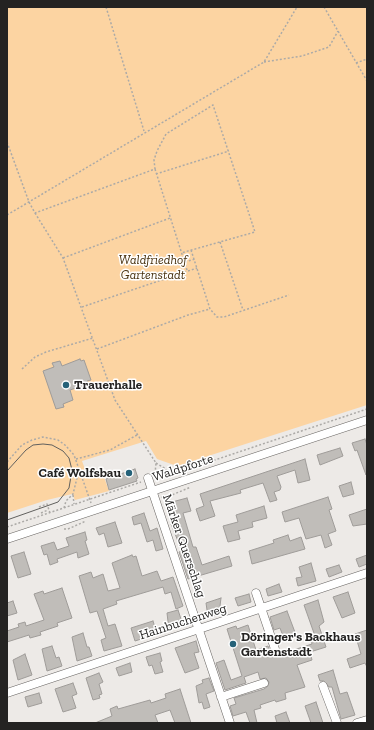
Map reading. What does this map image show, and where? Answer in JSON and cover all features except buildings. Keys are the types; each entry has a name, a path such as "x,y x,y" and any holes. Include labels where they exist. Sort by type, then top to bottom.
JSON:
{"street":[{"name":"Waldpforte","path":"7,539 367,420"},
{"name":"Märker Querschlag","path":"151,478 230,723"},
{"name":"Hainbuchenweg","path":"7,693 367,573"},
{"path":"256,593 275,649"},
{"path":"221,697 264,683"},
{"path":"323,686 337,723"},
{"path":"357,723 367,720"}],"path":[{"path":"106,7 144,132"},
{"path":"264,62 297,7"},
{"path":"324,7 367,81"},
{"path":"7,215 144,132 264,62 302,56 329,47 338,31"},
{"path":"356,63 367,59"},
{"path":"182,253 256,232 213,105 166,134 154,160 156,174 187,270"},
{"path":"7,142 29,202 63,258 115,400 156,463 166,469 167,474"},
{"path":"156,174 229,151"},
{"path":"35,213 155,169"},
{"path":"63,258 170,218"},
{"path":"220,242 243,310"},
{"path":"192,250 210,309 217,317 224,317 289,295"},
{"path":"185,262 195,259"},
{"path":"82,307 187,270 197,268"},
{"path":"97,349 188,315 210,309"},
{"path":"22,369 36,357 46,352 93,338"},
{"path":"7,527 151,478 194,467 367,409"},
{"path":"76,459 110,450 138,435"},
{"path":"7,462 26,442 44,437 54,439 65,445 76,459 93,510"},
{"path":"156,463 151,478 156,490"},
{"path":"74,504 73,494 80,469"},
{"path":"137,479 139,483"},
{"path":"64,508 66,501 73,494"},
{"path":"39,507 47,504 50,513"},
{"path":"41,513 49,510"}],"green space":[{"name":"Waldfriedhof Gartenstadt","path":"7,7 367,7 367,405 177,466 157,459 146,441 82,461 88,477 103,474 109,491 75,500 72,494 47,500 7,513"}],"tram line":[{"path":"7,471 26,450 33,445 43,444 52,445 63,451 69,458 72,470 69,488 58,502 7,520"}],"place":[{"name":"Trauerhalle","path":"66,385"},
{"name":"Café Wolfsbau","path":"129,473"},
{"name":"Döringer's Backhaus Gartenstadt","path":"233,644"}]}
